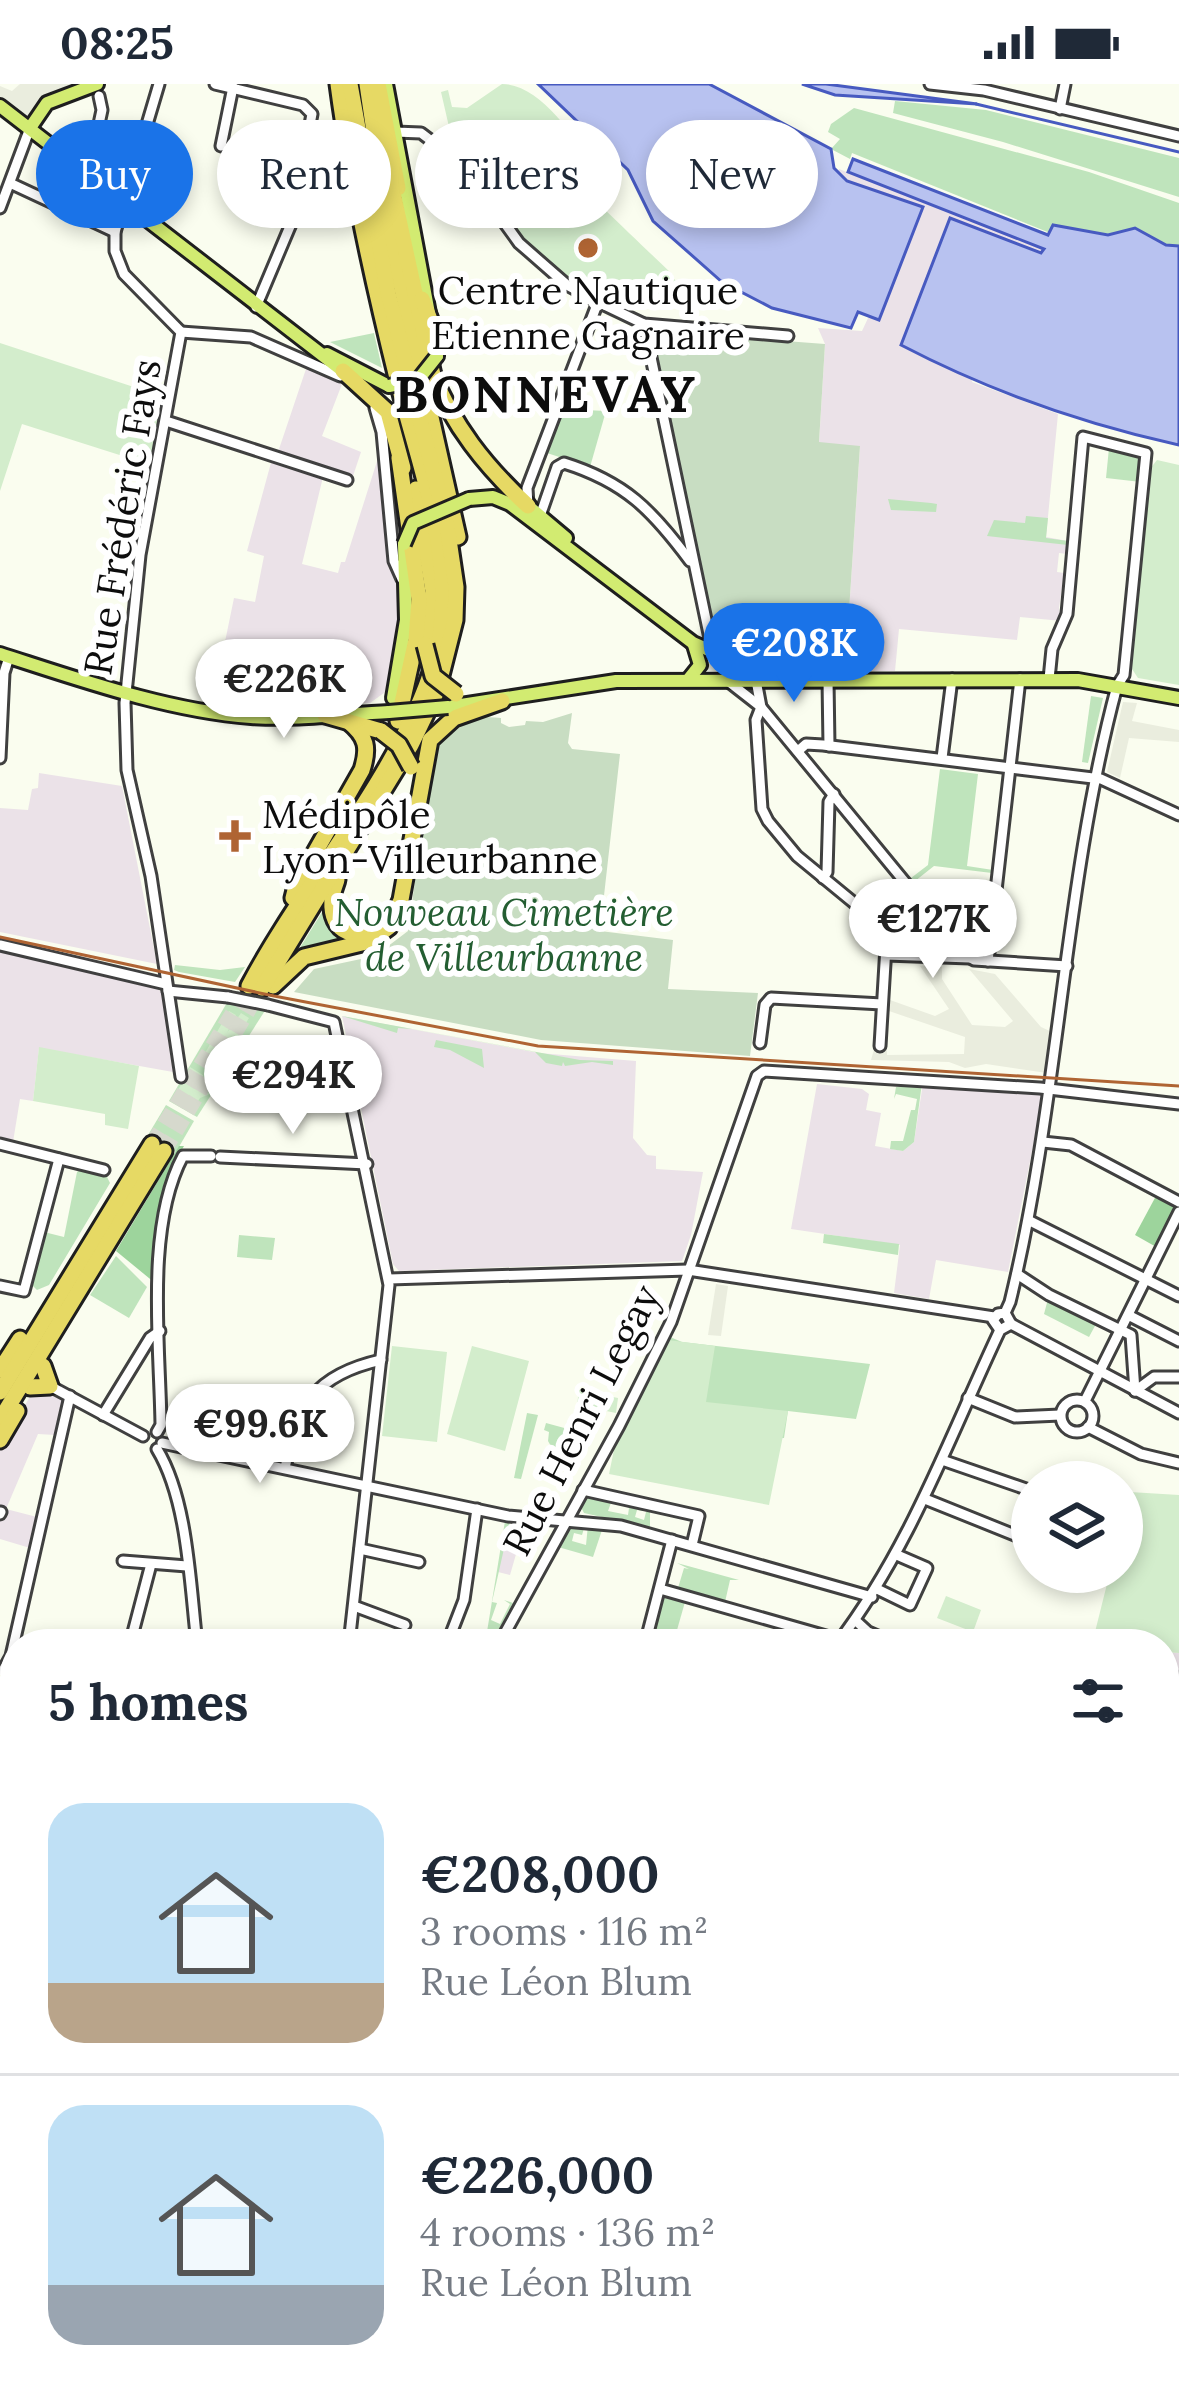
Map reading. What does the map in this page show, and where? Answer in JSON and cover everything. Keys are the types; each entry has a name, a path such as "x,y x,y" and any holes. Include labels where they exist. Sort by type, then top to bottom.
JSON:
{"highway":[{"path":"338,84 361,225 431,569 425,645 433,676 452,701 502,701"},
{"path":"353,84 365,120"},
{"path":"353,84 378,247 443,511 456,587"},
{"path":"375,120 376,84"},
{"path":"376,84 413,266 434,330"},
{"path":"376,84 417,314 433,375"},
{"path":"261,988 411,745 437,691 452,641 460,574 455,510 389,228"},
{"path":"403,302 460,432 491,471 534,511"},
{"path":"341,365 382,403 425,574 428,625"},
{"path":"261,988 399,741 434,663 443,601 436,531 393,383"},
{"path":"261,988 261,954 384,749 405,702 418,615 399,458"},
{"path":"384,749 412,620 404,544"},
{"path":"261,988 304,957 370,941 389,927 401,900 430,740 454,718 502,701"},
{"path":"326,715 381,731 399,745 410,767 412,792 395,898 377,930 357,935 335,923 330,907 351,844"},
{"path":"293,898 368,752 349,722"},
{"path":"0,1392 86,1250 158,1148 0,1420"},
{"path":"0,1370 8,1349 86,1250"},
{"path":"0,1440 80,1298 84,1281"},
{"path":"31,1387 50,1386 43,1366"}],"main road":[{"path":"285,328 318,359 393,383 418,380 436,356 402,164 402,132 376,84"},
{"path":"30,128 47,103 94,87"},
{"path":"0,106 36,133"},
{"path":"156,228 256,307 341,365"},
{"path":"392,702 406,620 406,532 413,523 469,499 493,497 510,504 693,643 756,676"},
{"path":"534,511 649,609"},
{"path":"688,680 700,665 693,643"},
{"path":"711,681 718,667 713,654"},
{"path":"4,655 245,716 326,715 392,702 413,710 452,701"},
{"path":"502,701 616,681 729,682 756,676 1048,680 1179,698"}],"street":[{"path":"148,120 159,84"},
{"path":"215,84 240,86 304,105 312,114 291,224 256,307"},
{"path":"930,84 984,90 1179,136"},
{"path":"1060,109 1065,84"},
{"path":"229,120 240,86"},
{"path":"94,87 102,110 100,120"},
{"path":"0,208 30,128"},
{"path":"402,132 427,136 462,164 519,243 567,286 644,323 788,337"},
{"path":"12,184 115,232 116,228"},
{"name":"Rue Frédéric Fays","path":"115,232 115,251 124,274 181,332 140,555 125,689 127,770 151,876 181,1077"},
{"path":"534,511 527,488 598,302"},
{"path":"644,323 713,654"},
{"path":"181,332 251,337 318,359 378,412 394,562 406,593"},
{"path":"166,421 347,480"},
{"path":"848,1629 875,1593 925,1499 1002,1321 1017,1274 1052,1091 1095,778 1117,686 1124,675 1145,453 1083,437 1065,628 1052,649 1048,680"},
{"path":"534,511 557,467 564,463 602,475 625,488 692,566"},
{"path":"693,643 703,635 704,620"},
{"path":"0,758 4,655"},
{"path":"756,676 762,809 797,856 886,926 880,1046"},
{"path":"942,758 952,679"},
{"path":"988,962 1021,679"},
{"path":"828,680 829,746"},
{"path":"729,682 761,707 972,959"},
{"path":"757,732 772,720"},
{"path":"798,751 806,744 829,746 1095,778 1179,815"},
{"path":"823,878 829,802 834,794"},
{"path":"0,945 167,987 228,997 261,988 334,1022 389,1279 351,1629"},
{"path":"886,955 1067,966"},
{"path":"760,1043 765,1005 771,998 882,1004"},
{"name":"Rue Henri Legay","path":"507,1629 670,1322 754,1082 764,1071 1052,1091"},
{"path":"1052,1091 1179,1104"},
{"path":"1043,1142 1071,1145 1179,1202"},
{"path":"1,1147 104,1170"},
{"path":"195,1629 176,1500 158,1442 160,1249 166,1199 184,1156 367,1165"},
{"path":"0,1286 23,1291 59,1159"},
{"path":"1085,1401 1179,1213"},
{"path":"1030,1221 1145,1285 1179,1296"},
{"path":"389,1279 688,1270 1002,1321 1179,1413"},
{"path":"1017,1274 1131,1335 1135,1390"},
{"path":"1130,1316 1179,1341"},
{"path":"103,1414 150,1338 160,1331"},
{"path":"285,1468 292,1430 306,1402 345,1370 381,1360"},
{"path":"1135,1390 1154,1377 1179,1377"},
{"path":"50,1386 158,1442 512,1516 610,1523 910,1604 927,1568 897,1555"},
{"path":"17,1629 70,1396"},
{"path":"968,1398 1015,1417 1060,1415"},
{"path":"1060,1415 1070,1401 1085,1401"},
{"path":"1085,1401 1092,1412 1088,1427"},
{"path":"1060,1415 1070,1430 1088,1427 1141,1454 1179,1463"},
{"path":"143,1436 145,1448 158,1442"},
{"path":"942,1460 1011,1484"},
{"path":"583,1490 699,1516 692,1545"},
{"path":"925,1499 1011,1534"},
{"path":"453,1629 464,1600 477,1509"},
{"path":"649,1629 672,1540"},
{"path":"360,1550 418,1562"},
{"path":"123,1561 188,1566"},
{"path":"134,1629 151,1564"},
{"path":"660,1589 794,1629"},
{"path":"354,1606 405,1624"},
{"path":"855,1620 866,1629"}],"shaded area":[{"path":"20,84 80,84 42,101 26,120 0,100 0,86 12,91"},
{"path":"839,169 1044,249 1042,254 966,224 972,382 1058,414 1046,537 1068,541 1067,554 1059,553 1057,572 1064,573 1062,621 1020,617 1017,640 899,629 895,671 845,671 860,447 819,443 825,344 818,328 862,331 869,316 879,320 920,214 846,181 837,174"},
{"path":"307,366 342,384 322,436 361,452 353,476 340,472 323,477 302,564 338,573 379,455 400,611 389,681 384,693 370,703 254,706 213,700 234,598 255,602 264,556 247,551 272,459"},
{"path":"1123,702 1137,703 1132,721 1179,730 1179,742 1129,738 1120,778 1107,772"},
{"path":"39,773 122,786 157,964 0,932 0,808 28,810"},
{"path":"890,919 924,953 889,950 886,923"},
{"path":"0,949 152,983 162,993 173,1072 39,1048 33,1101 20,1099 13,1142 0,1139"},
{"path":"920,966 942,967 942,979 972,1025 1005,1027 1013,1021 969,969 995,974 1041,1027 1052,1032 1047,1073 986,1064 965,1068 949,1062 871,1060 875,1046 887,1048 887,1055 964,1054 965,1037 889,1011 890,1000 935,1016 949,1009"},
{"path":"342,1016 539,1053 636,1061 633,1138 647,1155 656,1156 656,1169 703,1172 682,1261 399,1271 393,1264"},
{"path":"923,1083 1038,1089 1043,1096 1008,1272 936,1260 929,1299 894,1293 900,1245 791,1229 817,1084 869,1094 866,1110 881,1113 875,1146 903,1151 914,1142"},
{"path":"716,1284 728,1286 721,1336 708,1335"},
{"path":"36,1386 63,1400 55,1435 38,1434 6,1509 37,1517 30,1548 0,1539 0,1449"},
{"path":"506,1533 521,1537 510,1575 498,1572"}],"green space":[{"name":"Centre Nautique Etienne Gagnaire","path":"502,84 529,93 559,120 447,120 441,92 448,90 452,107 467,108"},
{"path":"895,101 986,110 1179,158 1179,197 893,113"},
{"path":"854,108 1089,172 1179,203 1179,246 1166,245 1135,228 1108,235 1054,225 1050,233 852,153 850,159 831,149 840,139 828,132 831,124"},
{"name":"Centre Nautique Etienne Gagnaire","path":"622,226 673,275 668,282 674,279 680,284 673,291 668,286 639,309 608,299 558,271 516,228"},
{"path":"651,331 825,344 819,442 860,446 845,671 758,665 716,639 669,418 672,406 665,403"},
{"path":"374,333 382,368 330,342"},
{"path":"0,343 149,392 142,410 162,417 151,465 22,424 0,491"},
{"path":"564,409 606,411 590,467 547,453"},
{"path":"1109,448 1144,457 1141,482 1106,478"},
{"path":"1157,460 1179,465 1179,685 1138,678 1130,666 1149,470"},
{"path":"888,499 937,504 936,512 891,510"},
{"path":"1026,516 1048,518 1046,538 1068,541 1068,545 987,536 994,520 1025,523"},
{"path":"1091,696 1103,698 1088,763 1082,762"},
{"name":"Nouveau Cimetière de Villeurbanne","path":"572,713 568,743 572,749 620,754 600,931 673,940 668,989 758,993 750,1056 541,1040 294,992 314,969 375,956 408,931 434,745 455,726 472,719 501,718 509,727"},
{"path":"940,769 978,774 967,866 992,873 934,866 915,881 911,878 928,865"},
{"path":"327,904 350,938 293,959"},
{"path":"175,965 220,970 245,967 235,982 179,972"},
{"path":"228,1001 266,1009 197,1117 169,1101"},
{"path":"229,1011 236,1015 227,1033 241,1013 249,1018 227,1066 205,1053"},
{"path":"342,1016 580,1060 613,1061 613,1065 565,1066 563,1062 562,1066 546,1063 535,1052 412,1029 398,1028 397,1033"},
{"path":"436,1040 482,1049 484,1068 434,1047"},
{"path":"39,1047 139,1066 128,1129 105,1125 105,1114 33,1101"},
{"path":"190,1067 203,1075 204,1089 210,1094 200,1098 193,1109 174,1098"},
{"path":"922,1083 914,1142 903,1151 890,1149 891,1141 903,1141 917,1099 896,1094 894,1099 896,1087 915,1087"},
{"path":"166,1105 194,1121 176,1152 148,1135"},
{"path":"179,1146 184,1146 169,1178 161,1212 155,1283 116,1251"},
{"path":"81,1169 106,1175 110,1183 49,1285 37,1290 31,1284 44,1232 64,1237"},
{"path":"1156,1196 1179,1208 1158,1248 1135,1235"},
{"path":"824,1234 899,1244 898,1255 823,1243"},
{"path":"239,1235 275,1238 272,1260 237,1257"},
{"path":"116,1256 147,1287 129,1318 90,1295"},
{"path":"1048,1299 1096,1324 1089,1337 1044,1314"},
{"path":"670,1337 870,1364 856,1419 788,1411 784,1438 615,1445"},
{"path":"668,1340 715,1346 706,1402 788,1411 769,1505 609,1474 615,1445"},
{"path":"392,1346 447,1352 437,1442 382,1436"},
{"path":"472,1346 529,1361 505,1451 447,1434"},
{"path":"579,1390 618,1398 616,1413 577,1405"},
{"path":"527,1413 538,1415 521,1479 514,1478"},
{"path":"546,1423 590,1435 579,1454 552,1448"},
{"path":"1143,1493 1179,1495 1179,1629 1096,1629 1105,1593 1143,1593"},
{"path":"587,1494 612,1500 608,1511 628,1515 629,1508 615,1501 645,1508 637,1510 635,1517 644,1520 650,1512 650,1528 584,1513 581,1507"},
{"path":"505,1521 510,1522 491,1620 500,1624 510,1604 504,1600 513,1603 499,1629 487,1629"},
{"path":"573,1525 585,1525 582,1535 574,1533 572,1541 586,1545 588,1525 603,1527 593,1557 558,1547"},
{"path":"677,1563 739,1580 730,1580 725,1602 678,1588 684,1568 689,1569"},
{"path":"946,1596 981,1610 974,1629 937,1618"},
{"path":"664,1597 685,1602 677,1629 655,1629"}],"water":[{"path":"538,84 709,84 777,120 646,120 646,207 622,164 622,120 576,120"},
{"path":"802,84 826,84 977,104 835,95"},
{"path":"818,142 831,149 834,168 847,181 923,207 879,320 858,312 851,328 772,308 722,282 661,228 818,228"},
{"path":"853,159 1048,235 1053,225 1108,235 1135,228 1166,245 1179,246 1179,445 1037,404 901,345 950,218 1041,253 1044,249 848,172"}],"waterway":[{"path":"976,104 1179,152"}],"tunnel":[{"path":"152,1144 248,988"},
{"path":"164,1151 262,988"}],"tram line":[{"path":"0,937 538,1046 1179,1086"}],"place":[{"name":"Centre Nautique Etienne Gagnaire","path":"588,248"},
{"name":"Médipôle Lyon-Villeurbanne","path":"235,836"}],"district":[{"name":"BONNEVAY","path":"546,393"}]}
